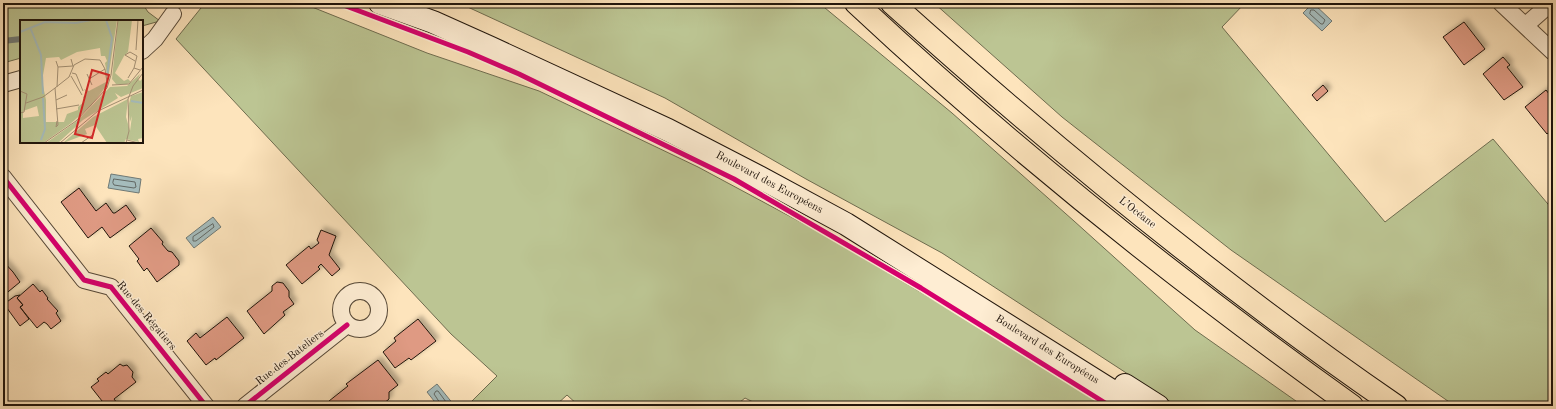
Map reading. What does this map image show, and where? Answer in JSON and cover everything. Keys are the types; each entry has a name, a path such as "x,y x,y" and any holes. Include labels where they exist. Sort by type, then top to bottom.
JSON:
{"highway":[{"path":"856,3 969,105 1112,225 1250,332 1352,406"},
{"name":"L’Océane","path":"892,3 1016,112 1100,183 1264,311 1396,406"}],"main road":[{"name":"Boulevard des Européens","path":"380,3 434,22 491,48 668,130 759,177 846,224 1136,406"},
{"name":"Boulevard des Européens","path":"420,3 575,72 761,164 896,244 1158,406"}],"street":[{"path":"1501,3 1553,52"},
{"path":"1526,25 1551,3"},
{"path":"143,50 156,39 175,7"},
{"path":"3,84 20,79"},
{"name":"Rue des Régatiers","path":"3,176 84,280 111,287 206,406"},
{"name":"Rue des Bateliers","path":"245,406 347,325"}],"green space":[{"path":"3,3 142,3 148,12 160,21 143,26 143,20 20,20 20,58 3,63"},
{"path":"205,3 302,3 427,53 539,91 698,167 821,233 1013,347 1103,406 761,406 745,398 735,406 579,406 567,395 555,406 467,406 497,376 451,334 176,39"},
{"path":"459,3 819,3 952,113 1195,330 1303,406 1177,406 942,253 806,179 665,98"},
{"path":"934,3 1245,3 1222,27 1385,222 1493,139 1553,210 1553,406 1455,406 1231,250 1062,117"}],"water":[{"path":"1313,3 1332,21 1322,31 1303,13"},
{"path":"111,174 141,179 139,193 108,188"},
{"path":"213,217 221,227 194,248 186,238"},
{"path":"437,384 454,405 438,406 427,392"}],"building":[{"path":"1464,22 1485,49 1464,65 1443,37"},
{"path":"1503,57 1510,65 1507,67 1523,87 1504,100 1483,74"},
{"path":"1323,85 1328,91 1317,101 1312,95"},
{"path":"1546,90 1553,99 1553,129 1547,134 1525,107"},
{"path":"79,188 96,211 106,203 113,213 126,205 136,219 110,238 102,227 88,238 61,202"},
{"path":"151,228 163,242 162,244 168,251 172,252 179,261 179,265 157,282 147,268 144,271 137,261 139,259 129,246"},
{"path":"321,230 336,236 329,255 340,269 332,276 321,264 318,267 320,269 302,284 286,265 309,246 311,249 319,243 317,240"},
{"path":"3,261 20,282 3,296"},
{"path":"277,282 283,283 289,291 289,297 294,304 283,312 285,315 264,334 247,311 272,291 272,286"},
{"path":"33,284 40,292 42,290 48,298 47,299 58,311 56,313 61,321 51,329 44,322 37,328 20,307 23,305 17,298"},
{"path":"20,295 17,298 23,305 20,307 29,319 20,326 4,304 15,296"},
{"path":"227,317 244,338 216,360 215,358 206,365 187,341 196,333 200,338"},
{"path":"418,319 436,341 411,360 409,358 395,368 383,352 396,341 394,338"},
{"path":"378,360 398,385 389,392 389,399 382,405 375,403 372,406 333,406 329,401 348,386 346,384"},
{"path":"120,364 123,366 127,365 133,372 132,377 136,382 114,399 117,403 113,406 106,406 91,387 99,381 97,379 106,372 108,374"}],"waterway":[{"path":"3,41 20,39"}],"cycle path":[{"path":"338,3 468,52 519,74 734,179 921,288 1110,406"},
{"path":"3,177 84,280 111,287 206,406"},
{"path":"245,406 347,325"}]}
